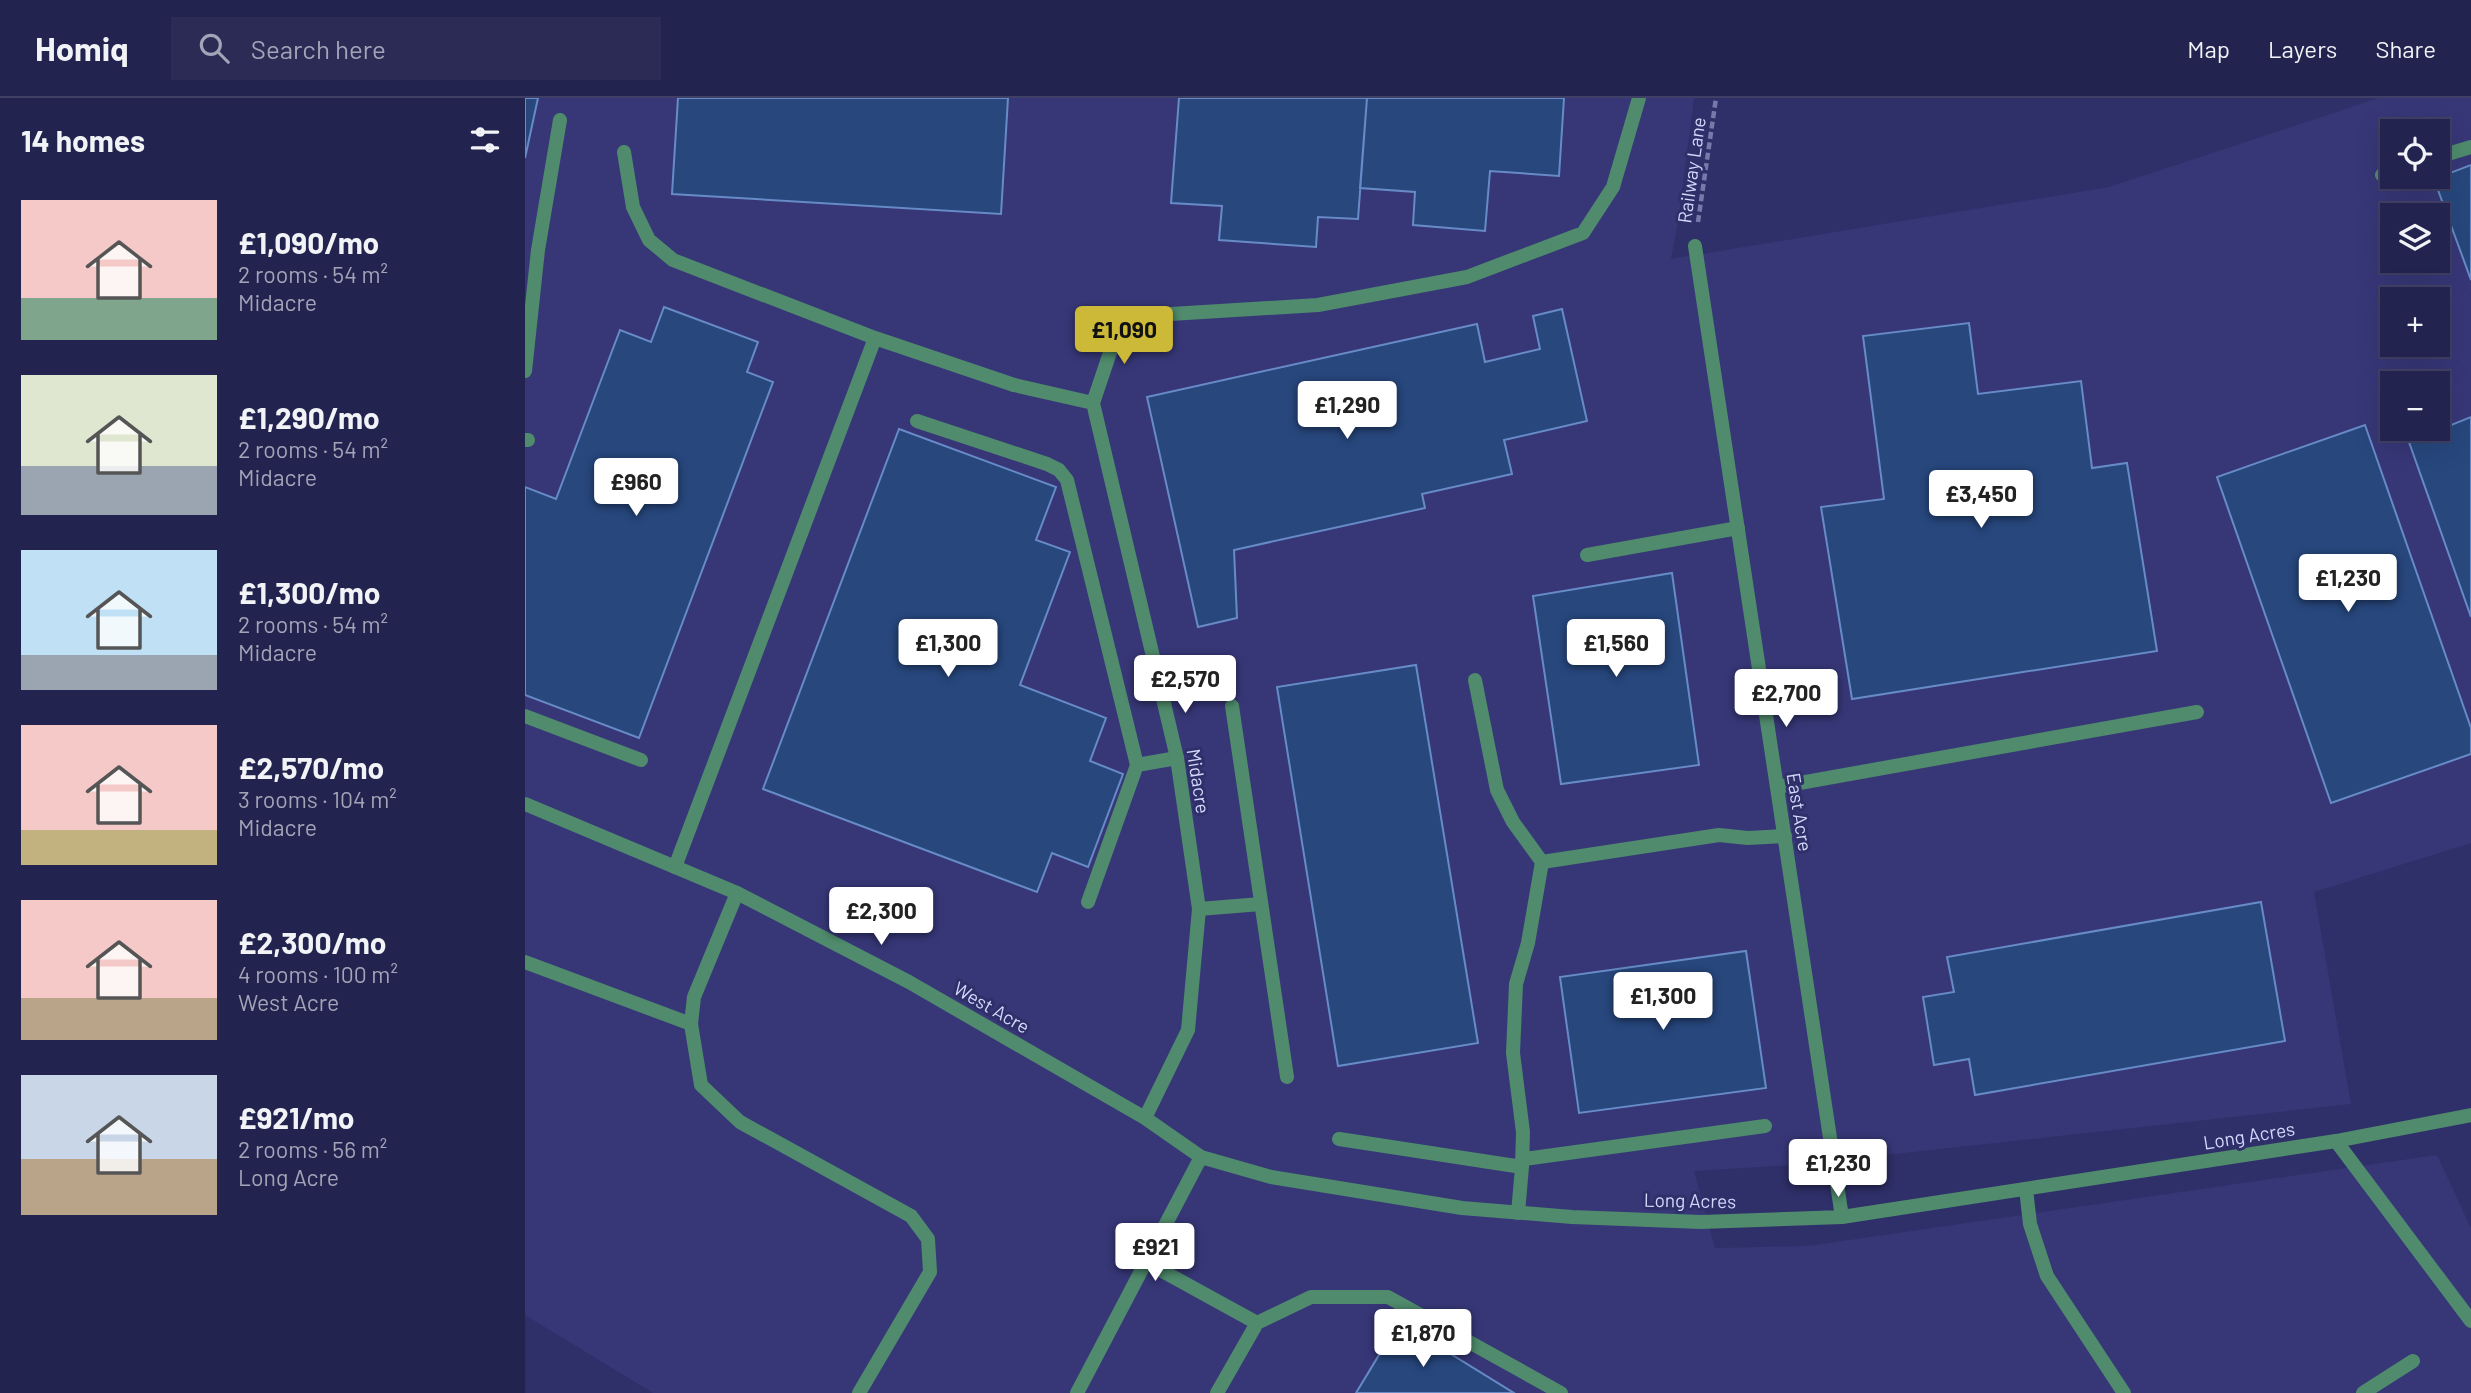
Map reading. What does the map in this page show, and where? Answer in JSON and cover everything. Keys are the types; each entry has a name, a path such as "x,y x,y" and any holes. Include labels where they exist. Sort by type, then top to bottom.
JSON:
{"street":[{"path":"624,152 633,207 649,240 673,260 875,338 1014,385 1093,403 1122,317 1332,302 1467,276 1583,233 1613,187 1639,98"},
{"path":"525,371 538,250 560,120"},
{"path":"2450,154 2471,147"},
{"name":"East Acre","path":"1695,246 1842,1217"},
{"path":"675,867 875,338"},
{"name":"Midacre","path":"1093,403 1177,758 1199,909 1188,1030 1145,1118"},
{"path":"917,421 1047,464 1059,470 1067,480 1137,765 1087,902"},
{"path":"1587,555 1738,528"},
{"path":"1475,680 1497,790 1513,822 1542,862 1528,943 1516,984 1513,1053 1523,1132 1518,1213"},
{"path":"1232,706 1287,1077"},
{"path":"1777,787 2197,712"},
{"path":"525,716 641,760"},
{"path":"1137,765 1177,758"},
{"name":"West Acre","path":"525,804 737,893 909,982 1145,1118 1201,1157"},
{"path":"1542,862 1719,835 1748,838 1784,836"},
{"path":"737,893 694,997 691,1024 701,1085 740,1122 911,1216 928,1239 930,1272 859,1393"},
{"path":"1199,909 1261,904"},
{"path":"525,962 691,1024"},
{"name":"Long Acres","path":"1201,1157 1271,1177 1462,1209 1701,1222 1842,1217 2336,1141 2471,1115"},
{"path":"1339,1139 1523,1163 1765,1126"},
{"path":"2336,1141 2471,1321"},
{"path":"1077,1393 1201,1157"},
{"path":"2026,1189 2030,1224 2047,1276 2124,1393"},
{"path":"1146,1262 1257,1323"},
{"path":"1217,1393 1257,1323 1311,1297 1388,1297 1562,1393"},
{"path":"2363,1393 2413,1361"}],"path":[{"name":"Railway Lane","path":"1695,246 1716,98"}],"shaded area":[{"path":"525,98 1694,98 1671,259 2109,187 2379,98 2471,98 2471,843 2314,892 2351,1104 1794,1165 1694,1171 1715,1248 1808,1246 2437,1155 2471,1228 2471,1393 653,1393 525,1315"}],"building":[{"path":"525,98 538,98 525,158"},
{"path":"678,98 1008,98 1001,214 672,194"},
{"path":"1179,98 1367,98 1358,219 1318,217 1316,247 1219,240 1222,206 1171,203"},
{"path":"1367,98 1564,98 1559,176 1490,171 1485,231 1413,225 1415,192 1360,188"},
{"path":"2471,165 2471,280 2450,223 2450,203 2443,203 2438,189 2450,189 2450,173"},
{"path":"664,307 758,342 747,372 773,382 639,738 525,695 525,487 556,499 620,330 651,342"},
{"path":"1562,309 1587,421 1504,440 1512,474 1422,494 1425,508 1234,550 1237,618 1198,627 1147,397 1477,324 1485,362 1540,349 1533,316"},
{"path":"1969,323 1978,394 2081,381 2092,468 2127,463 2157,651 1852,699 1821,507 1884,499 1863,336"},
{"path":"2471,417 2471,617 2409,442 2450,441 2450,425"},
{"path":"2365,425 2471,728 2471,754 2331,803 2217,477"},
{"path":"899,429 1056,487 1036,540 1070,552 1020,685 1106,718 1090,761 1123,774 1088,867 1052,853 1037,892 763,789"},
{"path":"1672,573 1699,765 1561,784 1533,596"},
{"path":"1416,665 1478,1043 1338,1066 1277,687"},
{"path":"2261,902 2285,1041 1975,1095 1969,1059 1934,1065 1923,997 1954,992 1947,957"},
{"path":"1746,951 1766,1088 1579,1113 1560,977"},
{"path":"1399,1322 1514,1393 1356,1393"}]}
